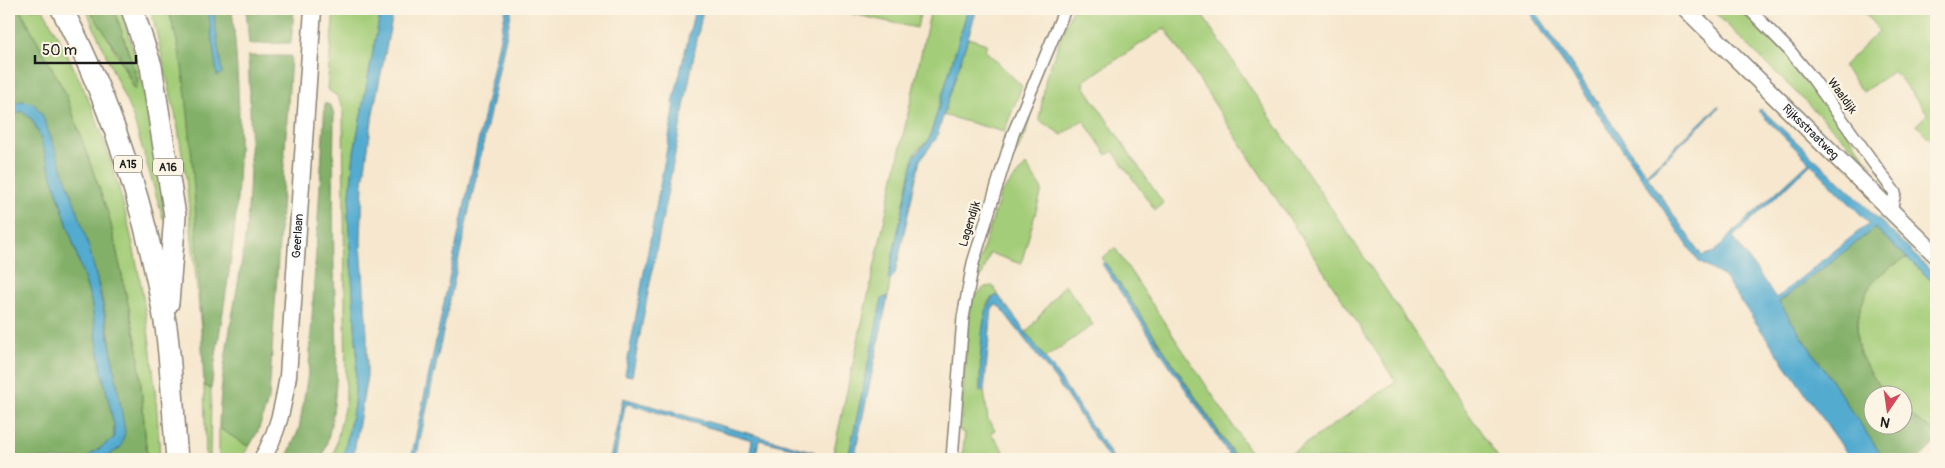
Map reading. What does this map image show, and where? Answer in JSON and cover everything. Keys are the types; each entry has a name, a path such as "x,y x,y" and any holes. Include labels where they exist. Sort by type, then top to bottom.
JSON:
{"highway":[{"name":"A15","path":"62,9 94,75 125,153 144,220 166,328 177,459"},
{"name":"A16","path":"132,9 151,66 175,216 166,328"}],"street":[{"name":"Geerlaan","path":"262,459 275,435 282,412 288,376 313,9"},
{"name":"Lagendijk","path":"952,459 963,318 972,263 1013,134 1065,9"},
{"name":"Rijksstraatweg","path":"1686,9 1936,255"},
{"name":"Waaldijk","path":"1749,9 1790,50 1891,187 1895,194 1891,210"}],"green space":[{"path":"9,9 20,9 65,92 109,216 138,349 147,459 104,459 121,447 114,367 105,312 82,226 42,114 9,103"},
{"path":"20,9 43,9 82,85 108,153 132,239 148,326 160,459 147,459 138,349 109,216 65,92"},
{"path":"86,9 89,9 102,28 135,89 138,80 114,9 121,9 143,83 167,219 163,218 133,117"},
{"path":"89,9 114,9 138,81 135,90 118,53"},
{"path":"151,9 168,9 181,60 185,85 202,278 202,339 186,178 177,122"},
{"path":"168,9 232,9 239,111 238,188 231,257 211,389 204,385 196,218 187,104 182,65"},
{"path":"246,9 294,9 291,43 249,44"},
{"path":"334,9 381,9 354,152 348,216 357,355 354,405 343,459 333,459 346,399 343,107 337,96 327,89"},
{"path":"830,9 921,9 917,28"},
{"path":"931,9 968,9 929,140 916,151 913,161 888,279 890,280 888,296 882,299 848,459 832,459"},
{"path":"1072,9 1198,9 1499,459 1283,459 1396,382 1165,28 1085,80 1084,86 1163,203 1155,210 1113,151 1107,155 1083,120 1062,135 1039,120 1046,77"},
{"path":"1711,9 1745,9 1800,67 1872,167"},
{"path":"1862,9 1936,9 1936,145 1916,125 1928,114 1894,71 1863,92 1843,66 1879,31"},
{"path":"968,38 987,44 985,50 1022,86 1004,132 943,115"},
{"path":"248,56 291,56 269,398 258,431 249,447 219,428 223,379 243,256 248,209 250,100"},
{"path":"1034,98 1026,134 1007,170 1031,103"},
{"path":"325,103 331,106 334,115 333,232 337,342 336,389 329,436 322,459 286,459 299,429 309,367"},
{"path":"22,111 32,119 39,134 91,300 101,367 114,425 114,438 85,459 9,459 9,121 13,115"},
{"path":"1026,165 1042,190 1021,264 990,253 982,276 977,281 973,281 1001,193"},
{"path":"1875,228 1907,258 1877,277 1870,286 1863,301 1857,326 1857,342 1864,362 1881,386 1862,386 1862,426 1779,302"},
{"path":"1115,248 1255,459 1237,459 1102,258"},
{"path":"1907,258 1936,285 1936,433 1912,416 1912,386 1880,386 1867,368 1859,350 1857,326 1863,300 1873,281 1891,267"},
{"path":"1065,284 1093,325 1045,358 1026,333"},
{"path":"993,286 999,296 991,298 987,304 981,350 980,391 984,391 988,420 995,430 991,433 1004,451 994,459 962,459 965,433 960,431 970,300 985,287"},
{"path":"204,385 211,389 210,459 206,459"},
{"path":"1912,416 1936,433 1936,442 1919,459 1884,459 1869,436 1912,436"},
{"path":"219,428 249,447 240,459 219,459"}],"water":[{"path":"208,9 213,9 222,73 217,76"},
{"path":"381,9 394,9 373,113 363,183 361,242 367,334 367,376 353,459 343,459 354,405 357,355 348,217 354,152"},
{"path":"506,9 512,9 416,459 411,459"},
{"path":"695,9 703,9 632,376 625,375 674,110 673,103"},
{"path":"968,9 977,9 936,139 920,160 895,274 890,280 888,279 914,156 929,140"},
{"path":"1527,9 1534,9 1646,174 1718,106 1719,108 1647,176 1702,256 1715,252 1731,234 1809,162 1758,111 1761,109 1853,194 1936,276 1936,285 1875,228 1779,302 1862,426 1862,436 1869,436 1884,459 1851,459 1724,277 1699,262","holes":["1811,164 1869,223 1776,298 1733,237"]},
{"path":"25,101 34,104 42,114 80,219 96,277 110,343 125,432 121,447 104,459 85,459 114,438 114,425 101,367 91,300 39,134 32,119 22,111 13,115 9,121 9,103"},
{"path":"1105,262 1236,459 1232,459 1102,264"},
{"path":"888,296 854,459 848,459 882,299"},
{"path":"995,296 999,296 1057,374 1114,459 1109,459 1055,379 1000,307 996,305 992,308 984,391 980,392 983,326 990,302"},
{"path":"623,398 815,452 815,454 759,440 755,459 749,459 752,440 628,404 625,406 615,459 610,459"}]}
